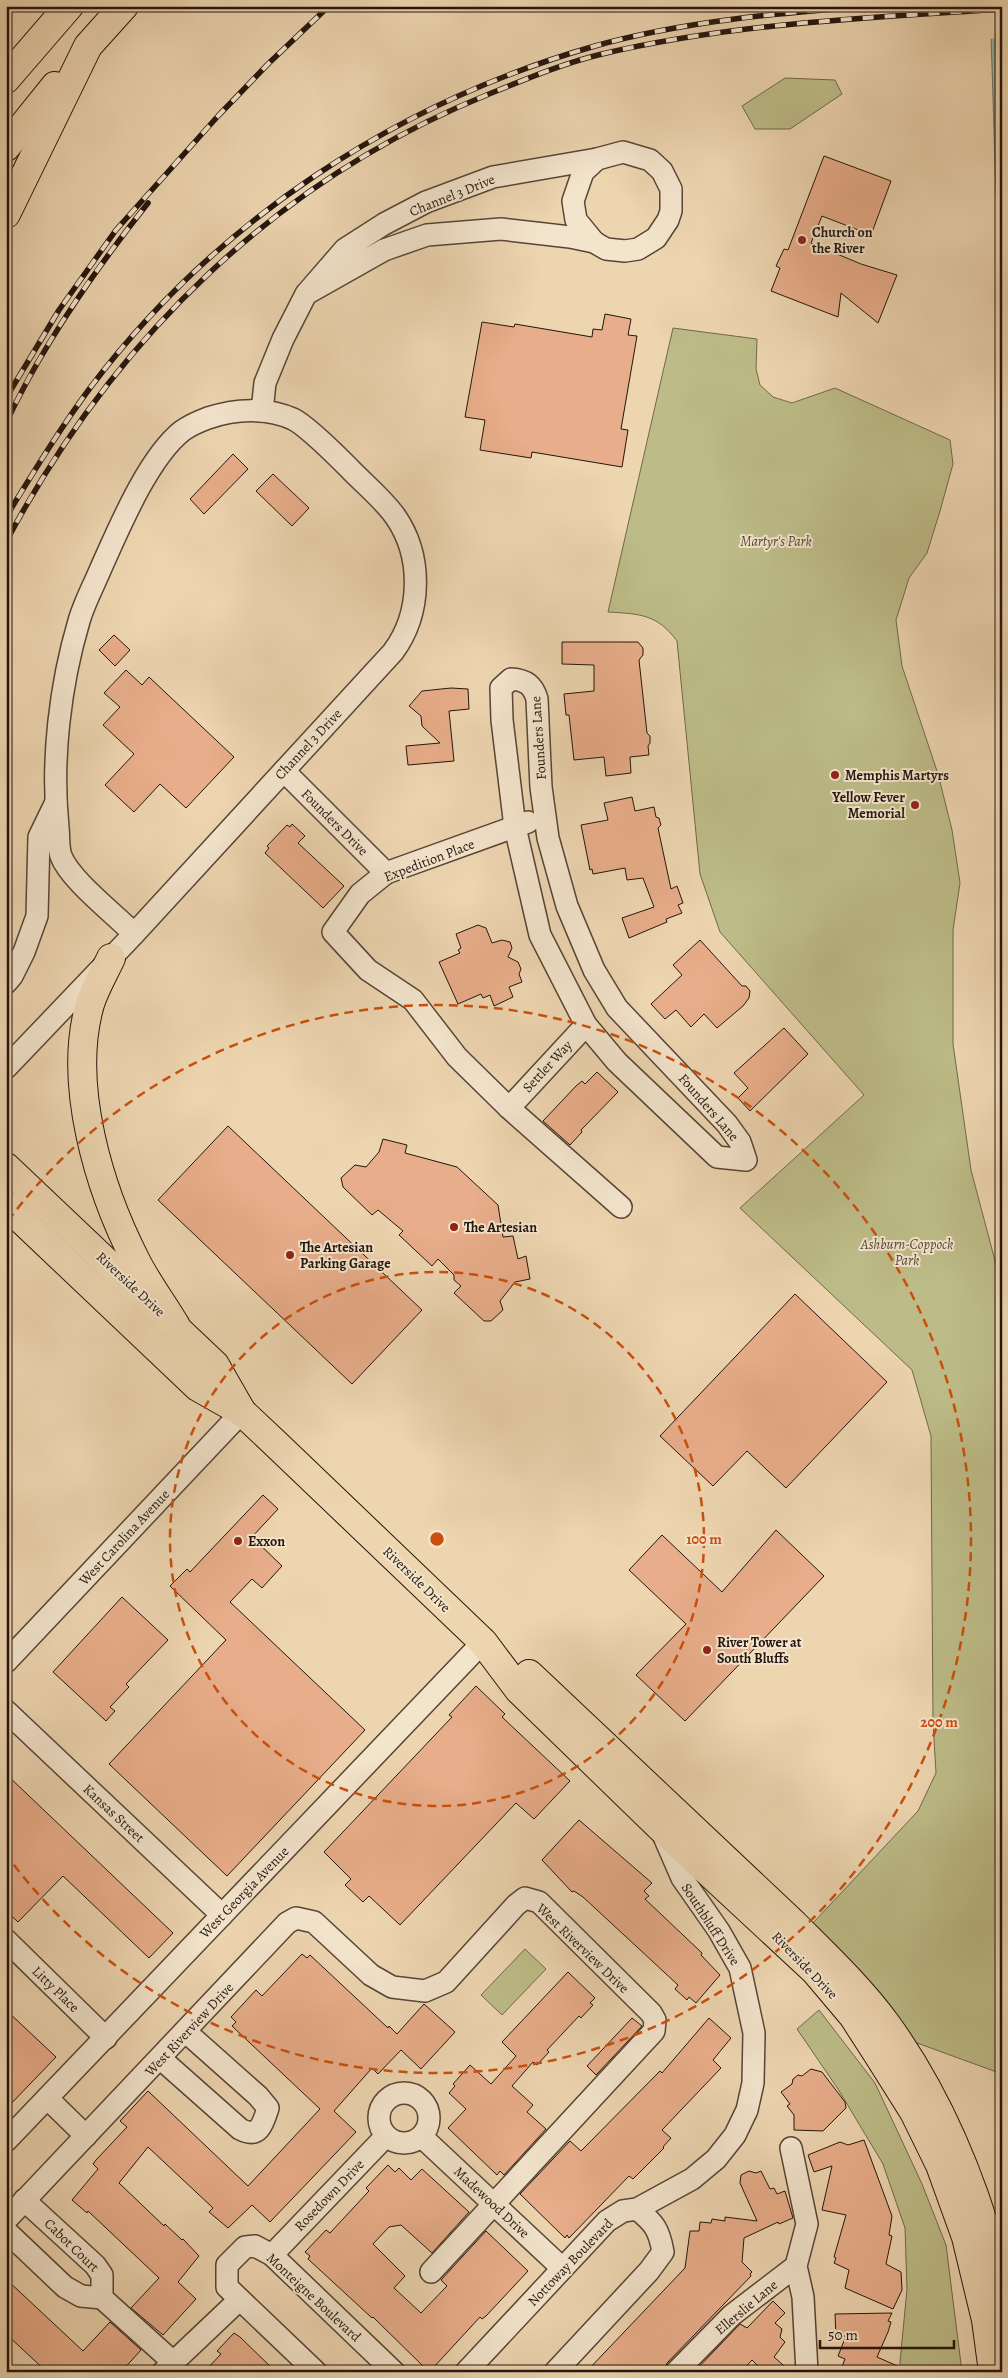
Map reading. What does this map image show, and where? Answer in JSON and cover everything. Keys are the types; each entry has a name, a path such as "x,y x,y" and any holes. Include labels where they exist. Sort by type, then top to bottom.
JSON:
{"main road":[{"path":"6,79 69,6"},
{"path":"6,147 88,46 124,6"},
{"path":"6,214 88,46"},
{"path":"110,958 91,1002 84,1034 82,1054 85,1100 92,1137 108,1197 136,1262 176,1326"},
{"name":"Riverside Drive","path":"6,1168 176,1326 215,1365 242,1412"},
{"name":"Riverside Drive","path":"6,1205 198,1387 242,1412 483,1642 528,1673 721,1854 826,1956 874,2010 920,2075 955,2145 987,2231 1002,2289"},
{"name":"Riverside Drive","path":"483,1642 519,1690 660,1827 815,1971 853,2016 914,2112 940,2165 966,2237 986,2320 993,2372"}],"street":[{"name":"Channel 3 Drive","path":"262,411 265,383 283,339 306,294 345,249 426,202 493,177 597,159 624,152 650,160 667,179 672,200 668,220 660,234 648,244 625,252 606,249 594,242 543,232 501,229 427,235 384,250 306,294"},
{"name":"Channel 3 Drive","path":"594,242 576,220 573,201 583,172 597,159"},
{"name":"Channel 3 Drive","path":"6,1068 134,934 393,652 404,637 416,587 403,528 393,513 339,458 294,420 262,411 231,412 207,418 183,430 162,453 148,474 115,539 79,620 62,694 56,802 61,856 76,878 134,934"},
{"name":"Founders Lane","path":"511,679 523,680 534,688 537,699 540,777 548,838 567,906 594,970 618,1008 728,1124 740,1142 746,1160 717,1157 617,1062 586,1025 540,935 514,827 501,704 501,688 511,679"},
{"name":"Founders Drive","path":"284,770 386,873"},
{"path":"6,983 12,976 24,952 37,916 39,837 56,802"},
{"name":"Expedition Place","path":"509,1108 456,1057 413,1000 368,970 333,932 360,894 386,873 545,817"},
{"name":"Settler Way","path":"509,1108 586,1025"},
{"path":"509,1108 621,1207"},
{"name":"West Carolina Avenue","path":"6,1662 242,1412"},
{"name":"West Georgia Avenue","path":"6,2141 483,1642"},
{"name":"Kansas Street","path":"6,1711 222,1915"},
{"name":"Southbluff Drive","path":"637,2208 692,2179 716,2159 734,2135 747,2110 754,2083 754,2033 740,1968 720,1931 682,1878 660,1827"},
{"name":"West Riverview Drive","path":"17,2209 161,2059 287,1923 296,1918 314,1922 371,1975 392,1987 425,1991 446,1982 524,1898 540,1902 651,2013 655,2020 654,2031 495,2205"},
{"name":"Litty Place","path":"6,1940 106,2038"},
{"path":"161,2059 240,2129 248,2133 257,2131 264,2123 268,2108 258,2096 186,2032"},
{"path":"405,2092 413,2094 426,2105 430,2122 422,2137 404,2144 386,2136 379,2121 380,2112 389,2098 405,2092"},
{"path":"47,2098 86,2136"},
{"name":"Rosedown Drive","path":"272,2254 386,2136"},
{"name":"Madewood Drive","path":"422,2137 562,2268"},
{"path":"791,2148 807,2224 796,2266 803,2297 807,2372"},
{"path":"431,2272 495,2205"},
{"path":"555,2372 649,2271 662,2252 661,2238 654,2224 637,2208"},
{"name":"Nottoway Boulevard","path":"466,2372 607,2221 623,2211 637,2208"},
{"name":"Cabot Court","path":"17,2209 95,2265 102,2276 102,2298"},
{"path":"6,2231 65,2287 81,2296 102,2298 168,2367 239,2300"},
{"name":"Monteigne Boulevard","path":"316,2372 227,2287 227,2265 245,2246 255,2246 272,2254 394,2372"},
{"name":"Ellerslie Lane","path":"676,2372 732,2315 796,2266"}],"green space":[{"path":"785,78 835,80 842,94 790,129 755,129 742,106"},
{"name":"Martyr's Park","path":"673,328 757,339 756,369 760,385 773,397 792,403 835,388 950,440 953,464 940,511 927,553 909,578 896,620 902,666 938,774 952,830 960,883 953,930 953,1044 971,1170 1002,1287 1002,2074 909,2040 812,1924 918,1811 936,1773 933,1722 931,1436 912,1370 740,1208 864,1095 720,932 700,874 677,641 670,632 655,620 639,615 608,612"},
{"path":"525,1949 546,1969 502,2015 481,1995"},
{"path":"819,2010 875,2083 922,2184 946,2245 962,2372 901,2372 900,2362 907,2289 905,2228 883,2164 838,2089 797,2029"}],"water":[{"path":"1002,6 1002,212 996,195 991,34"}],"pier":[{"path":"995,6 1002,6 1002,38 988,39"}],"building":[{"name":"Church on the River","path":"824,156 891,181 871,235 822,216 811,243 861,264 897,275 878,323 841,293 838,317 771,291 780,268 776,266 784,249 788,250"},
{"path":"605,314 631,319 628,335 637,336 621,429 628,430 622,467 532,452 531,458 480,450 485,420 465,417 482,322 514,327 515,324 592,337 593,329 602,330"},
{"path":"233,454 248,469 204,514 190,499"},
{"path":"273,474 309,508 292,526 256,491"},
{"path":"114,635 130,650 115,666 99,650"},
{"path":"562,642 638,642 643,648 643,655 639,660 647,733 650,736 649,755 630,757 631,773 606,776 604,757 574,760 569,715 566,715 564,694 594,691 594,665 562,664"},
{"path":"126,670 142,685 149,677 234,757 186,808 160,784 134,812 105,785 134,754 103,725 120,707 104,693"},
{"path":"451,688 468,689 469,709 449,711 454,761 408,765 406,746 440,743 422,726 421,716 409,706 422,691"},
{"path":"632,797 635,811 654,807 656,817 659,818 661,825 658,828 671,889 677,886 683,903 678,905 682,913 666,919 667,922 629,938 622,918 654,907 643,878 627,880 625,868 593,874 592,869 590,870 581,825 608,820 604,803"},
{"path":"292,824 305,836 298,843 344,886 323,908 265,853 269,848 267,846 287,825 290,827"},
{"path":"478,925 486,928 492,943 502,940 510,942 512,948 508,957 518,962 521,969 519,974 522,982 509,987 513,997 494,1006 490,995 483,998 481,994 458,1004 439,962 460,953 458,950 461,948 456,934"},
{"path":"700,940 742,986 746,986 750,991 749,998 743,1006 717,1028 704,1014 691,1027 676,1010 665,1019 651,1004 682,975 673,965"},
{"path":"784,1028 808,1054 750,1111 738,1098 748,1088 734,1073"},
{"path":"597,1072 618,1092 581,1130 582,1132 570,1145 543,1121 576,1086 582,1081 585,1084"},
{"name":"The Artesian Parking Garage","path":"228,1126 422,1310 352,1384 158,1200"},
{"name":"The Artesian","path":"383,1139 407,1145 405,1153 457,1167 498,1205 503,1237 513,1236 518,1259 526,1256 530,1279 515,1282 500,1301 503,1310 491,1321 484,1321 454,1293 461,1286 454,1280 454,1275 438,1259 432,1266 399,1235 403,1231 378,1210 372,1215 343,1187 341,1178 355,1165 366,1167 379,1152"},
{"path":"795,1294 887,1382 786,1488 747,1451 713,1486 660,1436"},
{"path":"263,1495 278,1509 252,1537 282,1566 262,1588 252,1579 230,1602 365,1730 227,1876 109,1764 226,1640 170,1586 187,1569 190,1572"},
{"name":"River Tower at South Bluffs","path":"776,1530 824,1576 685,1721 636,1675 686,1624 629,1570 662,1535 722,1592"},
{"path":"122,1597 168,1640 126,1684 129,1687 110,1707 115,1711 106,1721 53,1672"},
{"path":"476,1686 505,1714 502,1717 570,1781 534,1819 516,1803 400,1925 369,1896 363,1902 345,1885 351,1879 324,1852 452,1717 449,1715"},
{"path":"6,1774 173,1933 149,1958 63,1876 18,1922 6,1911"},
{"path":"579,1820 652,1883 644,1891 649,1896 645,1899 702,1953 701,1955 720,1975 696,2003 689,1997 687,2000 675,1989 678,1985 583,1897 574,1891 572,1892 542,1860"},
{"path":"302,1954 307,1958 310,1955 388,2028 389,2026 397,2034 424,2004 455,2032 421,2069 401,2050 378,2074 372,2068 334,2111 356,2132 270,2222 252,2205 228,2228 209,2212 213,2208 148,2147 119,2183 164,2226 165,2224 183,2239 199,2256 178,2282 196,2299 163,2335 131,2308 159,2278 88,2211 87,2213 72,2200 98,2169 93,2164 96,2160 127,2127 120,2121 148,2091 248,2186 292,2139 320,2109 232,2026 236,2022 231,2017 256,1990 262,1996"},
{"path":"568,1972 595,1998 590,2003 593,2005 581,2018 579,2016 547,2050 549,2052 537,2065 533,2062 512,2086 533,2105 527,2112 546,2129 504,2175 500,2171 497,2175 448,2128 466,2109 449,2093 455,2086 453,2084 470,2065 491,2084 516,2056 502,2042"},
{"path":"6,2010 56,2057 6,2109"},
{"path":"632,2018 642,2026 596,2075 587,2066"},
{"path":"709,2018 731,2038 713,2060 721,2068 662,2130 671,2138 664,2148 633,2179 629,2176 569,2238 567,2235 565,2238 520,2194 570,2141 581,2151 660,2071 662,2073"},
{"path":"811,2069 822,2072 845,2102 846,2108 823,2131 794,2130 794,2115 787,2106 790,2104 781,2092 792,2084 793,2079 798,2075 802,2076"},
{"path":"864,2140 892,2216 889,2235 892,2236 886,2264 901,2272 902,2290 893,2309 845,2288 849,2270 834,2263 836,2258 834,2257 846,2215 822,2210 832,2166 814,2172 808,2155 840,2142 848,2145"},
{"path":"388,2165 395,2172 399,2168 411,2180 422,2169 469,2212 432,2253 401,2225 389,2227 373,2244 405,2276 394,2288 421,2313 447,2286 441,2280 486,2231 528,2271 486,2316 482,2319 480,2317 433,2368 430,2367 427,2370 373,2317 308,2259 310,2256 305,2252 326,2230 330,2233 369,2191 366,2188"},
{"path":"749,2171 756,2173 761,2171 770,2189 774,2188 777,2194 785,2191 793,2218 779,2224 778,2222 744,2238 742,2262 752,2272 751,2276 667,2363 664,2372 586,2372 685,2268 690,2231 699,2231 700,2222 711,2223 712,2219 725,2221 725,2217 757,2221 740,2183 741,2175"},
{"path":"6,2279 83,2351 110,2322 141,2350 121,2372 47,2372 6,2334"},
{"path":"773,2301 785,2313 775,2323 782,2329 780,2337 785,2342 774,2357 791,2372 764,2372 752,2360 741,2372 694,2372 740,2324 747,2328"},
{"path":"892,2313 888,2321 891,2322 888,2332 877,2357 911,2372 840,2372 845,2359 838,2356 846,2336 836,2336 835,2314"},
{"path":"234,2333 276,2372 204,2372 221,2354 217,2351"}],"railway":[{"path":"6,398 59,310 116,230 218,116 269,63 329,6"},
{"path":"6,517 36,468 90,388 139,328 194,273 252,222 314,176 380,135 449,100 521,70 629,37 732,19 873,6"},
{"path":"6,542 49,468 97,399 150,334 208,274 271,220 339,172 411,130 531,77 602,54 701,35 801,23 1002,9"},
{"path":"6,423 36,365 71,309 108,255 148,203"}],"place":[{"name":"Church on the River","path":"802,240"},
{"name":"Memphis Martyrs","path":"835,775"},
{"name":"Yellow Fever Memorial","path":"915,805"},
{"name":"The Artesian","path":"454,1227"},
{"name":"The Artesian Parking Garage","path":"290,1255"},
{"name":"Exxon","path":"238,1541"},
{"name":"River Tower at South Bluffs","path":"707,1650"}],"park label":[{"name":"Ashburn-Coppock Park","path":"907,1252"}]}
